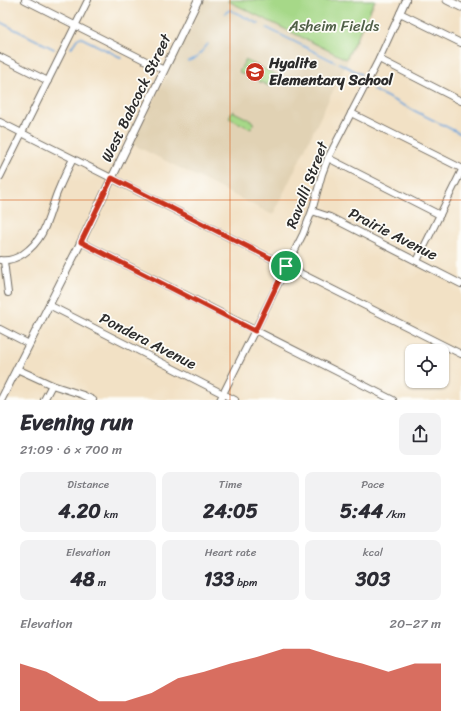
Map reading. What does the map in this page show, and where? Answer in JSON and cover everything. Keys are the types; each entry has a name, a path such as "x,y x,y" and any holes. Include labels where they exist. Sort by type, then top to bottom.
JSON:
{"street":[{"path":"25,0 164,70"},
{"path":"0,177 88,0"},
{"name":"West Babcock Street","path":"1,400 81,242 198,0"},
{"name":"Ravalli Street","path":"222,397 303,234 312,211 328,158 380,59 406,0"},
{"path":"447,0 461,7"},
{"path":"400,13 461,42"},
{"path":"0,57 48,82"},
{"path":"380,59 461,101"},
{"path":"351,113 461,168"},
{"path":"0,122 461,354"},
{"path":"328,158 440,215"},
{"path":"8,293 2,260 17,257 28,250 39,239 48,221 57,192 73,159"},
{"path":"417,261 461,172"},
{"name":"Prairie Avenue","path":"312,211 330,217 461,284"},
{"path":"81,242 394,400"},
{"name":"Pondera Avenue","path":"49,305 222,397 235,400"},
{"path":"0,329 29,344"},
{"path":"17,368 52,385 83,395 93,400"},
{"path":"44,400 52,385"}],"shaded area":[{"name":"Hyalite Elementary School","path":"205,0 377,0 273,215 132,144"}],"green space":[{"name":"Asheim Fields","path":"228,0 375,0 346,59"},
{"path":"245,60 277,75 271,87 239,72"},
{"path":"232,111 254,122 251,129 229,118"}],"waterway":[{"path":"225,13 230,10 259,24"},
{"path":"0,22 54,49"},
{"path":"267,28 335,62"},
{"path":"71,48 80,37 122,58"},
{"path":"188,61 196,58 208,44"},
{"path":"339,63 361,74"},
{"path":"373,90 461,134"}],"place":[{"name":"Hyalite Elementary School","path":"255,72"}],"route":[{"path":"112,178 286,266 255,331 81,242 112,178"}]}
